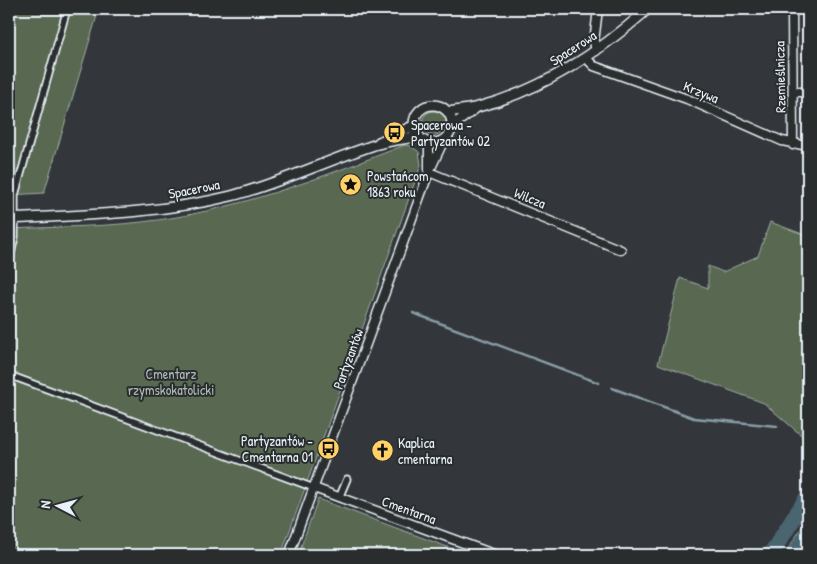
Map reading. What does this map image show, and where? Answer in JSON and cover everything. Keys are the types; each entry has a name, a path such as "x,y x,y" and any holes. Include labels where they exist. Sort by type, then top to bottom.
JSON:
{"street":[{"path":"9,263 15,236 11,219 16,189 67,9"},
{"path":"596,51 594,42 598,9"},
{"name":"Spacerowa","path":"448,112 476,108 551,79 596,51 648,9"},
{"name":"Rzemieślnicza","path":"792,9 793,145"},
{"name":"Krzywa","path":"586,58 597,67 688,99 793,145 808,146"},
{"path":"793,92 808,92"},
{"path":"438,106 448,112 452,126 444,140 437,143 429,142 419,136 415,125 418,114 427,107 438,106"},
{"name":"Spacerowa","path":"452,126 476,108"},
{"name":"Spacerowa","path":"376,145 395,133 415,125"},
{"name":"Spacerowa","path":"11,219 88,216 185,206 229,196 282,180 376,145 419,136"},
{"name":"Partyzantów","path":"289,555 429,172 444,140"},
{"name":"Partyzantów","path":"429,142 429,172"},
{"name":"Wilcza","path":"429,172 621,250"},
{"path":"9,375 314,488"},
{"path":"340,498 347,479"},
{"name":"Cmentarna","path":"314,488 496,555"}],"green space":[{"path":"9,9 99,9 44,193 9,195"},
{"path":"434,111 442,115 446,123 442,131 434,135 426,131 422,123 426,115"},
{"name":"Cmentarz rzymskokatolicki","path":"405,145 411,146 419,152 421,165 281,555 9,555 9,229 125,224 210,210 276,192 341,170"},
{"path":"770,222 808,236 808,441 764,403 658,364 680,278 708,288 708,266 723,272 758,256"},
{"path":"318,499 469,555 298,555"}],"water":[{"path":"808,518 808,555 784,555"}],"waterway":[{"path":"413,313 599,383"},
{"path":"612,388 694,418 777,426"},
{"path":"770,555 808,496"}],"place":[{"name":"Spacerowa - Partyzantów 02","path":"395,133"},
{"name":"Powstańcom 1863 roku","path":"351,184"},
{"name":"Partyzantów - Cmentarna 01","path":"329,449"},
{"name":"Kaplica cmentarna","path":"382,451"}]}
